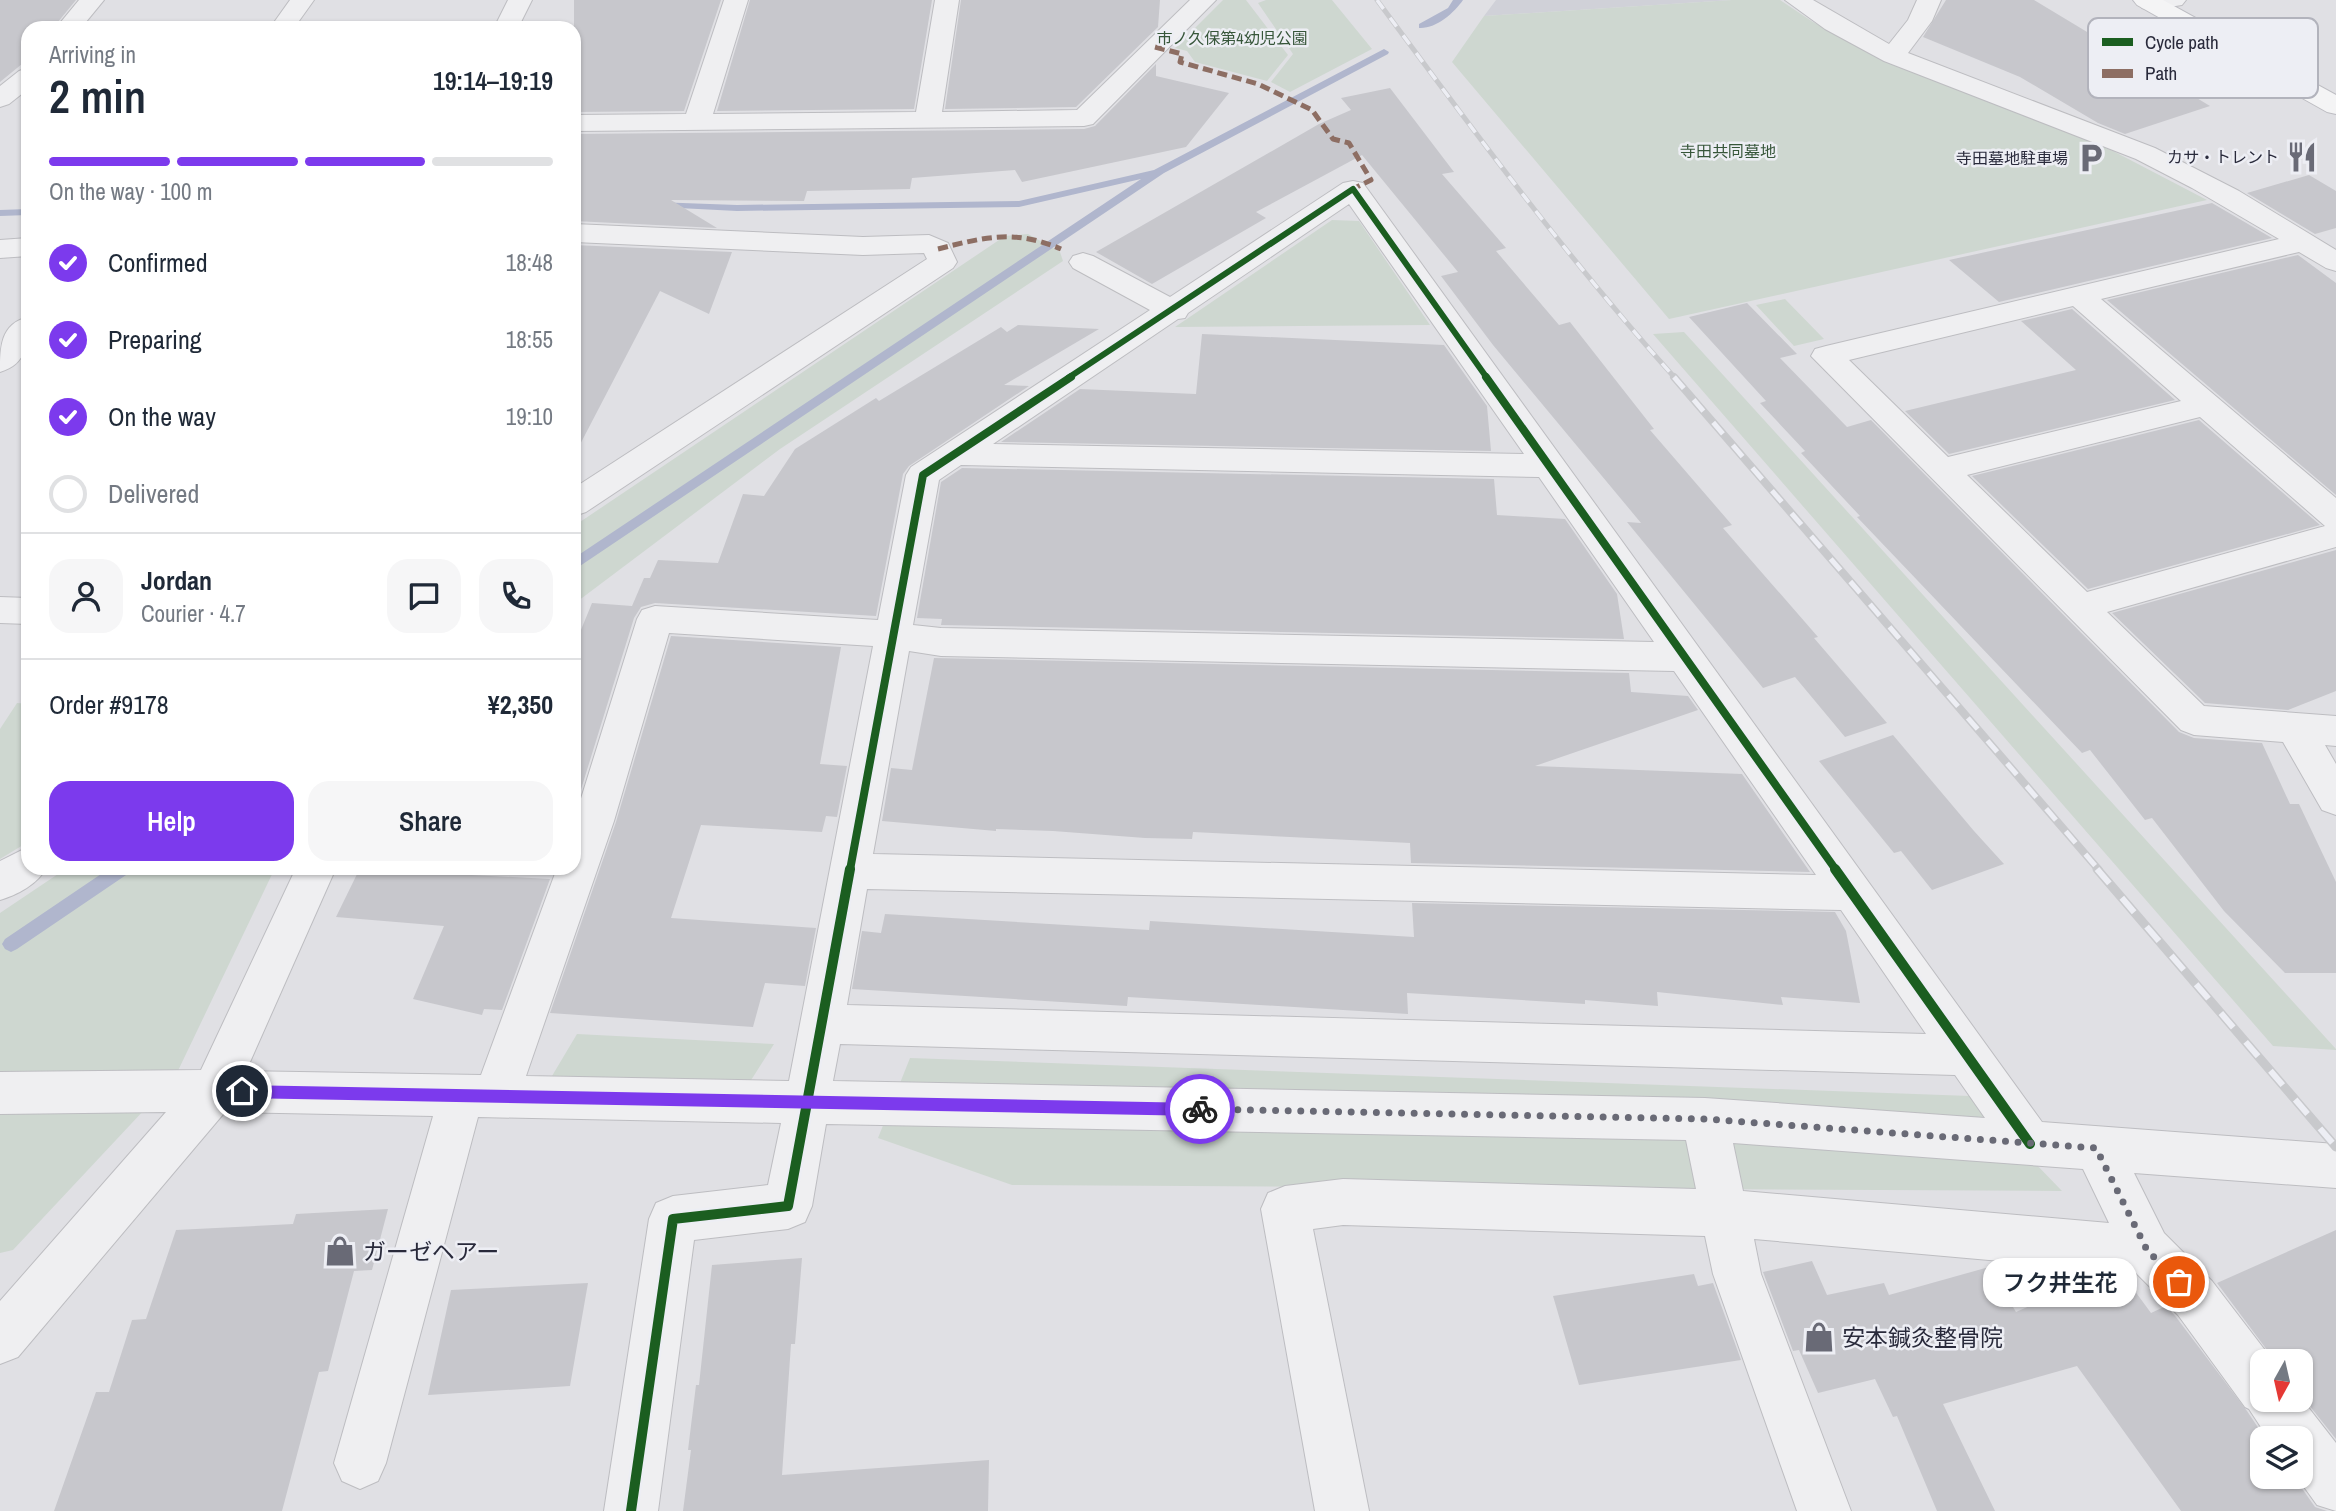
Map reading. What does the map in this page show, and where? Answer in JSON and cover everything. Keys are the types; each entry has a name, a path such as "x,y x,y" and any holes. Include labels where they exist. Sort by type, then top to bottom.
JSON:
{"main road":[{"path":"2156,1 2185,18"},
{"path":"2318,96 2336,106"}],"street":[{"path":"74,21 92,0"},
{"path":"287,21 302,0"},
{"path":"510,21 520,0"},
{"path":"697,122 736,0"},
{"path":"928,120 947,0"},
{"path":"581,123 1084,118 1204,0"},
{"path":"1797,0 1815,13 1893,56 2120,142 2206,185 2336,262"},
{"path":"1893,56 1920,21 1929,0"},
{"path":"0,99 21,82"},
{"path":"631,1511 673,1219 788,1206 923,475 1353,190 2030,1144"},
{"path":"581,233 863,246 929,244 938,249 943,262 581,499"},
{"path":"2303,242 1826,356 2194,720 2336,732"},
{"path":"0,249 21,248"},
{"path":"1083,261 1174,311"},
{"path":"2079,296 2336,517"},
{"path":"0,362 21,335"},
{"path":"1943,470 2204,406"},
{"path":"958,454 1550,466"},
{"path":"2080,607 2336,535"},
{"path":"0,610 21,611"},
{"path":"584,821 654,620 852,630 941,642 1685,657"},
{"path":"2295,728 2336,799"},
{"path":"0,883 21,869"},
{"path":"850,871 1853,893"},
{"path":"0,1339 214,1091 313,875"},
{"path":"360,1463 479,1096 563,875"},
{"path":"821,1024 1968,1055"},
{"path":"0,1093 214,1091 1705,1119 2336,1167"},
{"path":"1705,1119 1727,1213 1737,1273 1824,1511"},
{"path":"2096,1148 2147,1250 2195,1298 2250,1371"},
{"path":"1342,1511 1285,1209 1343,1202 1727,1213 2147,1250"},
{"path":"2280,1412 2291,1426"},
{"path":"2313,1455 2336,1486"}],"shaded area":[{"path":"1496,0 1732,0 1484,16"}],"green space":[{"name":"市ノ久保第4幼児公園","path":"1223,0 1246,0 1288,55 1267,81 1195,62 1187,51 1175,48"},
{"path":"1266,0 1332,0 1372,49 1290,92 1271,82 1293,54 1258,3"},
{"name":"寺田共同墓地","path":"1732,0 1780,0 1813,22 1897,65 2113,151 2207,200 1669,319 1452,62 1484,16"},
{"path":"1332,220 1359,221 1430,325 1175,327"},
{"path":"1028,234 1060,252 1063,261 780,449 581,599 581,521 1005,236"},
{"path":"1785,299 1824,339 1794,346 1756,305"},
{"path":"1684,332 2336,1050 2273,1046 1653,334"},
{"path":"17,703 21,703 21,846 0,859 0,729"},
{"path":"57,875 272,875 175,1077 13,1250 0,1253 0,913"},
{"path":"577,1034 774,1044 748,1085 549,1081"},
{"path":"910,1058 1970,1096 2062,1191 1012,1185 878,1138"}],"building":[{"path":"0,0 76,0 59,21 21,21 21,65 0,82"},
{"path":"574,0 721,0 684,111 581,112 581,21 574,21"},
{"path":"750,0 932,0 914,109 717,111"},
{"path":"961,0 1160,0 1158,27 1076,107 945,109"},
{"path":"1946,0 2034,0 2088,33 2088,98 2197,98 2210,106 2125,134 2098,123 2020,77 1923,37"},
{"path":"1156,64 1156,76 1229,93 1186,147 1022,182 1015,170 912,178 910,189 807,191 804,201 671,200 717,228 581,221 581,134 1084,129 1095,126"},
{"path":"1390,88 1454,172 1442,174 1506,248 1496,251 1559,325 1570,322 1654,429 1650,430 1732,525 1723,528 1818,637 1814,638 1887,723 1845,737 1795,677 1763,688 1627,522 1641,523 1493,345 1441,276 1458,272 1362,155 1256,212 1266,218 1152,284 1096,252 1319,124 1351,110 1341,98"},
{"path":"2309,175 2336,191 2336,228 2315,234 2247,193"},
{"path":"2212,203 2272,238 1999,302 1949,260"},
{"path":"581,245 732,252 709,314 660,291 581,443"},
{"path":"2298,255 2336,283 2336,495 2107,300"},
{"path":"1747,303 1797,354 1780,358 1847,427 1871,420 2179,732 2194,738 2262,743 2290,804 2299,804 2336,882 2336,973 2285,973 2224,911 2152,818 2145,820 2090,750 2082,753 1857,517 1860,516 1801,453 1805,451 1760,403 1766,401 1689,317"},
{"path":"2072,309 2175,400 1949,454 1905,411 2076,370 2021,321"},
{"path":"1018,325 1099,329 1004,385 1029,386 909,466 903,474 876,616 655,603 641,607 634,618 581,789 581,630 592,603 632,606 644,578 650,578 658,560 718,563 743,494 764,496 795,449 876,398 879,401 1001,327 1007,332"},
{"path":"1202,334 1444,345 1487,406 1491,451 1001,442 1080,389 1196,394"},
{"path":"2199,420 2320,525 2088,589 1972,476"},
{"path":"962,468 1494,479 1497,515 1565,519 1617,594 1624,639 941,625 942,619 917,618 941,482"},
{"path":"2336,550 2336,691 2288,710 2205,703 2112,613"},
{"path":"671,636 841,647 820,764 847,766 837,817 826,816 822,832 701,825 671,918 816,928 805,986 765,983 753,1027 550,1013 616,822"},
{"path":"934,658 1629,673 1631,692 1688,696 1698,710 1535,766 1742,774 1810,872 1411,863 1410,843 1193,832 1192,839 1145,838 1053,831 996,831 882,821 891,768 912,770"},
{"path":"1893,735 2004,864 1932,890 1901,851 1894,853 1819,761"},
{"path":"357,875 473,875 550,879 502,1010 484,1009 482,1015 413,999 444,926 336,917"},
{"path":"1412,903 1835,912 1846,931 1860,1003 1781,997 1783,1005 1657,992 1658,1006 1585,1000 1585,1004 1407,993 1408,1014 1128,997 1127,1006 852,989 862,931 881,933 885,914 1149,930 1150,921 1414,937"},
{"path":"388,1209 372,1270 354,1271 328,1371 319,1372 282,1511 54,1511 96,1392 109,1392 132,1320 146,1319 176,1230 293,1224 296,1214"},
{"path":"2336,1230 2336,1439 2314,1411 2314,1349 2266,1349 2217,1283"},
{"path":"802,1258 795,1344 791,1344 782,1475 989,1460 988,1511 683,1511 691,1450 688,1450 696,1385 699,1385 712,1265"},
{"path":"1812,1261 1827,1295 1884,1283 1889,1295 1989,1267 2016,1312 2088,1280 2129,1283 2151,1313 2166,1306 2176,1317 2257,1426 2250,1426 2250,1489 2302,1489 2315,1507 2327,1511 2181,1511 2077,1366 1943,1404 1995,1511 1937,1511 1897,1416 1893,1417 1875,1379 1818,1393 1799,1350 1793,1351 1763,1272"},
{"path":"1694,1274 1698,1286 1713,1283 1741,1360 1579,1385 1553,1296"},
{"path":"588,1283 570,1386 428,1395 451,1290"}],"waterway":[{"path":"1423,26 1451,10 1458,0"},
{"path":"581,560 1160,171 1384,52"},
{"path":"659,204 737,208 1019,204 1151,173"},
{"path":"0,213 21,212"},
{"path":"11,944 113,875"}],"railway":[{"path":"1377,0 1559,240 1675,378"},
{"path":"1674,377 2099,870"},
{"path":"2097,869 2336,1147"}],"marked path":[{"path":"1155,47 1182,54 1180,62 1258,84 1312,110 1333,139 1349,143 1371,180 1353,189"},
{"path":"938,249 1000,235 1029,237 1061,249"}],"cycle path":[{"path":"631,1511 673,1219 788,1206 923,475 1353,189 2030,1144"}],"way so far":[{"path":"1200,1109 1705,1119 2096,1148 2147,1250 2179,1282"}],"place":[{"name":"カサ・トレント","path":"2302,157"},
{"name":"寺田墓地駐車場","path":"2091,158"},
{"name":"ガーゼヘアー","path":"340,1251"},
{"name":"フク井生花","path":"2179,1282"},
{"name":"安本鍼灸整骨院","path":"1819,1337"}],"route":[{"path":"242,1091 1200,1109"}]}
